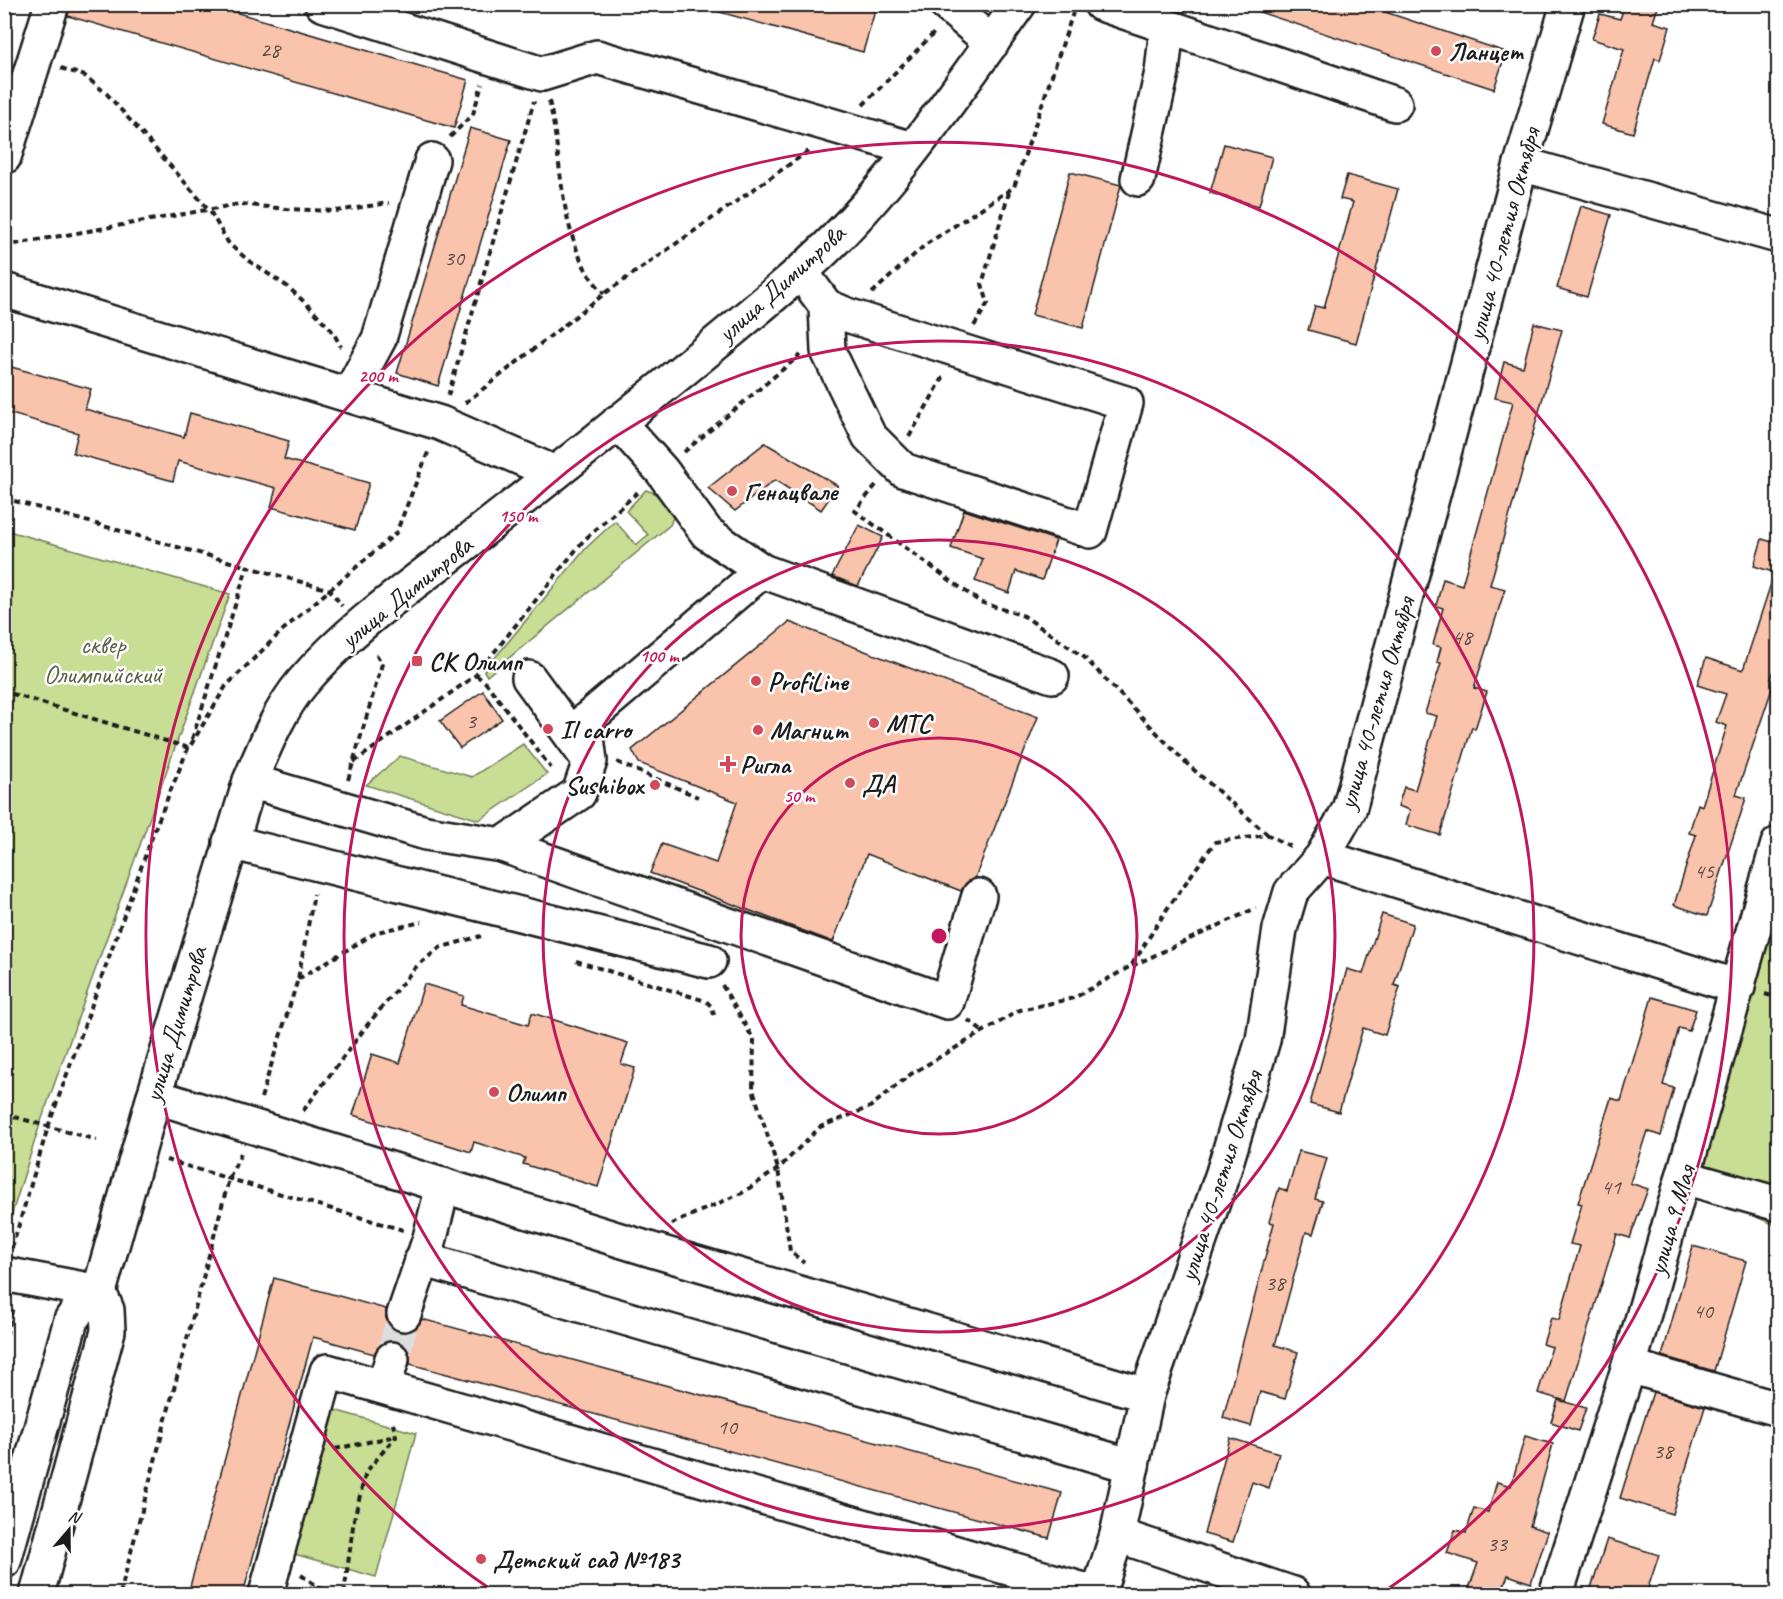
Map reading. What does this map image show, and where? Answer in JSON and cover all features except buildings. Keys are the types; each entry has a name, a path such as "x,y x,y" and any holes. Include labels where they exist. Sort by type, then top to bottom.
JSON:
{"street":[{"path":"4,157 52,4"},
{"path":"322,4 542,74 597,57 913,149"},
{"name":"улица Димитрова","path":"99,1292 154,1096 250,781 267,742 300,685 359,628 555,473 801,272 858,213 913,149 1019,4"},
{"path":"1101,4 1395,104"},
{"name":"улица 40-летия Октября","path":"1098,1594 1117,1535 1147,1395 1223,1173 1263,1040 1280,929 1291,892 1322,857 1349,810 1521,164 1568,4"},
{"path":"951,8 992,43"},
{"path":"1138,179 1162,72 1167,27"},
{"path":"353,387 379,339 432,160"},
{"path":"1521,164 1779,236"},
{"path":"801,272 833,318 959,351 1126,403 1090,531 903,470 869,436 828,351 833,318"},
{"path":"4,290 353,387 555,473"},
{"path":"618,422 662,471 707,533 762,572 1052,676"},
{"path":"599,760 585,721 762,572"},
{"path":"529,678 599,760"},
{"path":"502,845 579,793 599,760"},
{"path":"250,781 426,833 502,845 947,1002 979,896"},
{"path":"230,842 709,960"},
{"name":"улица 9 Мая","path":"1556,1594 1629,1366 1779,844"},
{"path":"1322,857 1738,987"},
{"path":"154,1096 811,1296 1147,1395"},
{"path":"1683,1177 1779,1204"},
{"path":"404,1314 426,1249 443,1185"},
{"path":"426,1249 1132,1467"},
{"path":"10,1274 99,1292"},
{"path":"4,1561 11,1509 71,1320 83,1303 99,1292"},
{"path":"37,1594 108,1331 107,1310 99,1292"},
{"path":"1629,1366 1779,1409"},
{"path":"266,1594 327,1371 388,1373 1098,1594"},
{"path":"1117,1535 1293,1594"}],"path":[{"path":"354,763 476,675 583,541 833,318 925,245 1014,187 1076,4"},
{"path":"440,423 604,294 841,129 951,8"},
{"path":"432,160 442,142 457,133 473,114 491,57"},
{"path":"34,61 85,76 106,94 210,211 230,244 249,261 288,287 333,332 353,387"},
{"path":"542,74 557,138 563,203 585,269 604,294"},
{"path":"189,748 226,686 284,629 396,533 440,423 542,74"},
{"path":"1011,188 982,284 988,303 895,462 855,511 980,602 1024,616 1084,657 1185,762 1268,835 1280,843 1322,857"},
{"path":"4,246 240,204 336,211 395,202 418,207"},
{"path":"4,498 330,590"},
{"path":"4,1346 10,1274 48,1127 156,826 189,748 248,565"},
{"path":"476,675 486,683 551,768"},
{"path":"5,693 189,748"},
{"path":"599,760 698,797"},
{"path":"1131,966 1167,909 1215,842 1268,835"},
{"path":"666,1227 742,1193 778,1169 820,1127 870,1107 911,1074 1020,1010 1074,998 1131,966 1291,892"},
{"path":"298,979 377,932 428,920"},
{"path":"291,1139 303,1110 368,1024 415,968 439,948 485,934"},
{"path":"709,960 754,1040 753,1089 778,1169 784,1197 785,1229 790,1251 813,1270 811,1296"},
{"path":"4,1114 97,1140"},
{"path":"166,1160 426,1249"},
{"path":"344,1594 354,1519 366,1472 396,1436 388,1373"},
{"path":"330,1450 396,1436"},
{"path":"303,1567 301,1577 329,1594"}],"green space":[{"path":"646,490 654,493 675,513 670,525 487,676 484,671 587,547 615,521 636,545 648,535 626,511"},
{"name":"сквер Олимпийский","path":"5,530 230,594 40,1124 5,1236"},
{"path":"523,744 547,774 479,820 366,785 400,756 472,777"},
{"path":"1778,911 1778,1226 1740,1210 1714,1192 1707,1182 1705,1157"},
{"path":"327,1408 416,1433 376,1577 287,1552"}],"tunnel":[{"path":"392,1359 404,1314"}],"place":[{"name":"Ланцет","path":"1436,51"},
{"name":"Генацвале","path":"732,491"},
{"name":"СК Олимп","path":"417,661"},
{"name":"ProfiLine","path":"756,681"},
{"name":"МТС","path":"874,723"},
{"name":"Il carro","path":"548,729"},
{"name":"Магнит","path":"758,730"},
{"name":"Ригла","path":"728,764"},
{"name":"ДА","path":"850,783"},
{"name":"Sushibox","path":"655,785"},
{"name":"Олимп","path":"494,1092"},
{"name":"Детский сад №183","path":"481,1559"}]}
